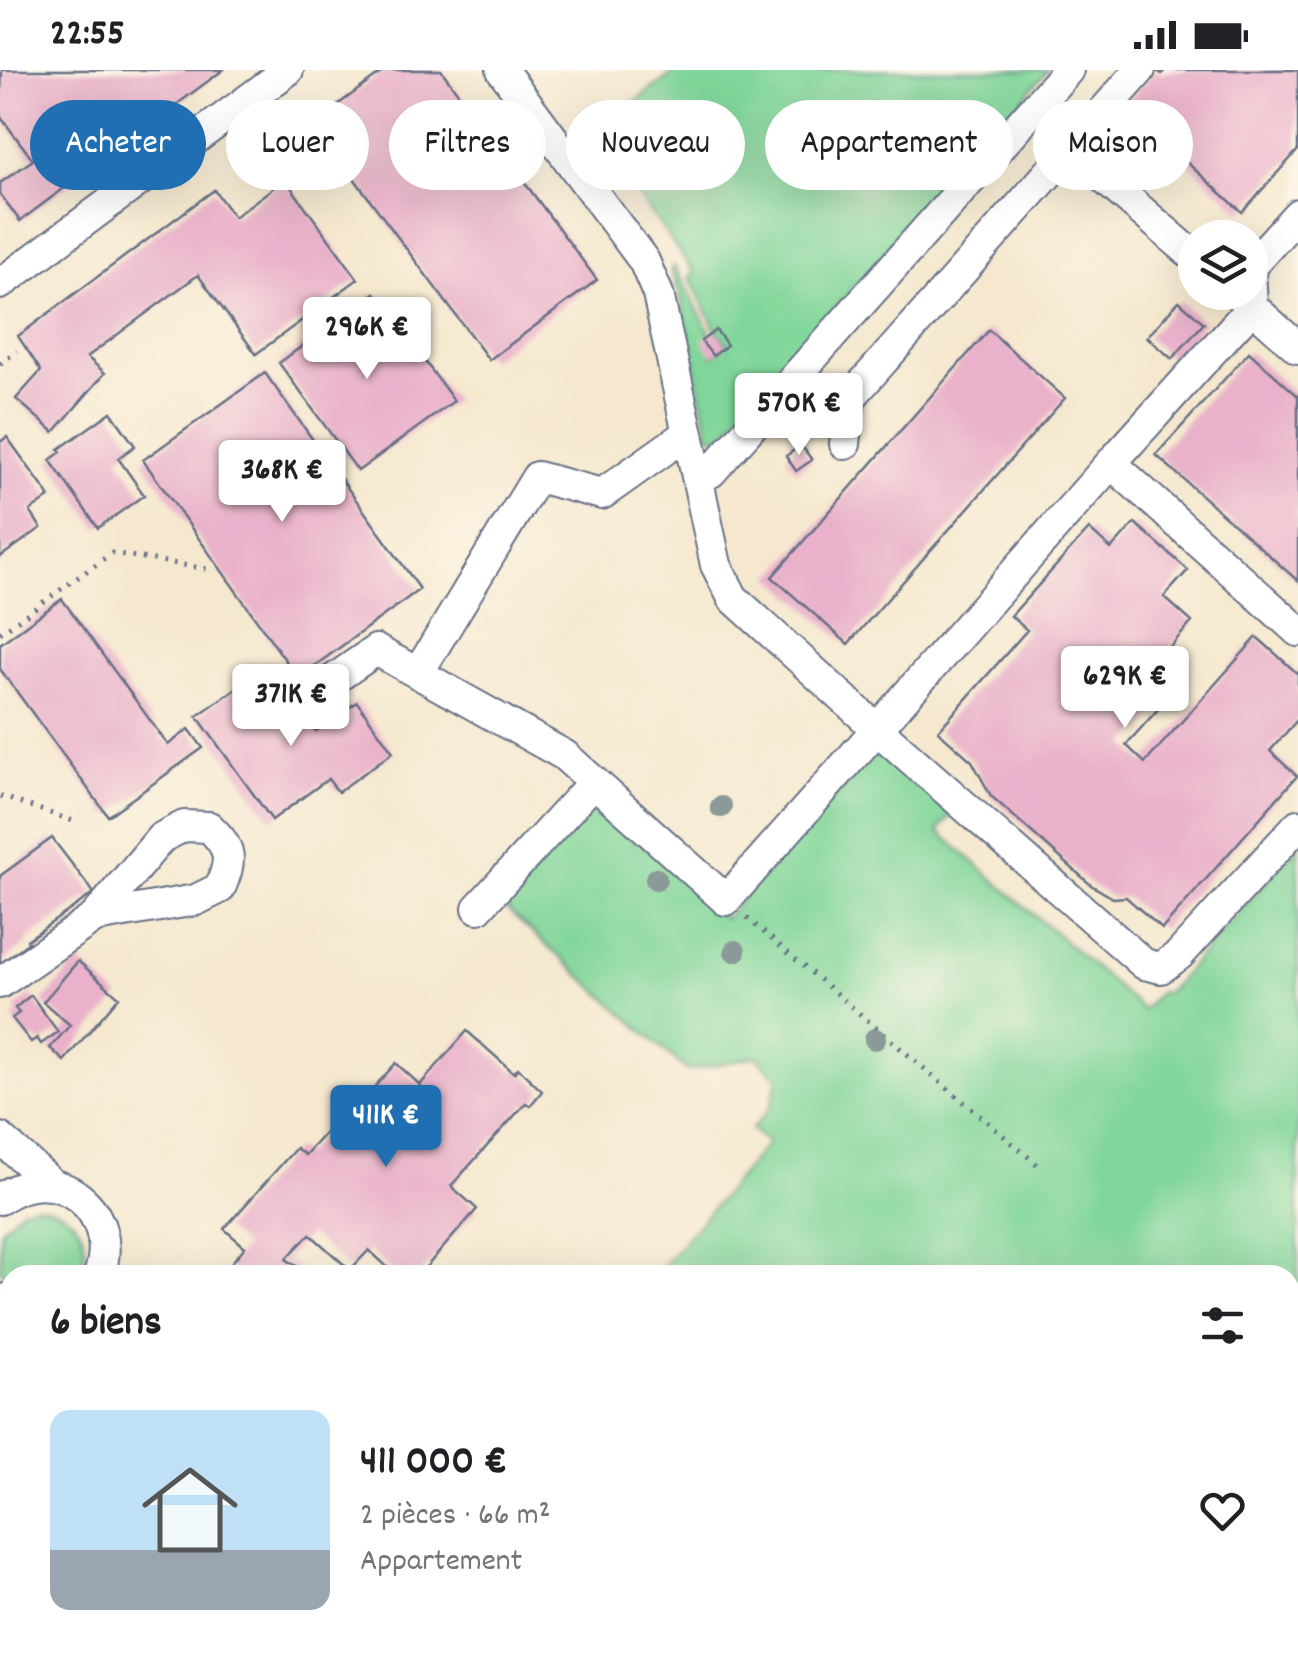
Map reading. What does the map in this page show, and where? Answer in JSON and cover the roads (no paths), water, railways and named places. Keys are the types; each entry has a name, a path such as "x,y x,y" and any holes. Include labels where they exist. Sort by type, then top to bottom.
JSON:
{"street":[{"path":"3,275 288,70"},
{"path":"502,70 644,262 658,294 716,564 733,598 1144,964 1161,968 1180,955 1298,824"},
{"path":"697,475 712,472 1068,70"},
{"path":"1113,100 1140,70"},
{"path":"845,444 850,398 1034,190"},
{"path":"1117,190 1178,242"},
{"path":"1268,248 1298,214"},
{"path":"300,703 376,650 564,756 726,900 1111,463 1236,310"},
{"path":"1255,310 1298,348"},
{"path":"418,673 537,477 602,494 688,432"},
{"path":"1111,463 1298,631"},
{"path":"478,908 594,782"},
{"path":"0,983 95,917"},
{"path":"0,1138 53,1185 83,1200 94,1213 105,1245 101,1265"},
{"path":"0,1199 20,1187 53,1185"}]}
